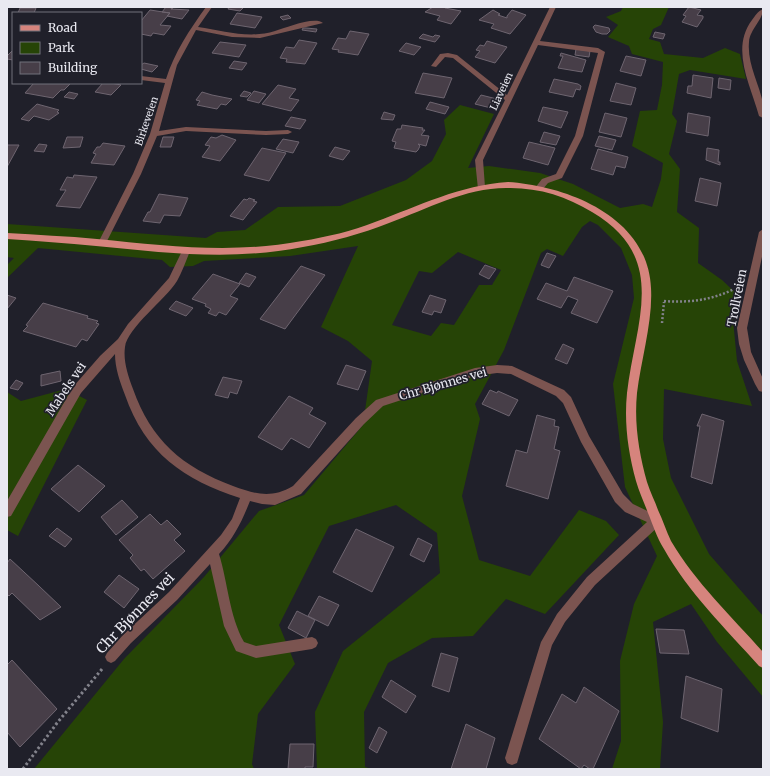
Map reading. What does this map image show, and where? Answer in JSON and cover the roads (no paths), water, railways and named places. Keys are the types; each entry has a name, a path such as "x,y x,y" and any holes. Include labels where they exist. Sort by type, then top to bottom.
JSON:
{"main road":[{"path":"7,236 186,251 240,252 291,247 320,241 376,225 457,194 481,187 499,185 539,188 558,193 588,206 608,219 623,233 638,251 644,266 648,284 647,300 632,394 631,434 642,484 656,521 667,544 690,577 763,662"}],"street":[{"name":"Birkeveien","path":"102,243 137,174 154,134 174,65 194,28 209,7"},
{"name":"Liaveien","path":"481,187 479,160 553,7"},
{"path":"763,11 750,26 745,42 746,55 763,116"},
{"path":"194,28 255,37 302,25 320,23"},
{"path":"536,43 598,50 602,52 579,136 559,176 550,178 539,188"},
{"path":"434,66 441,55 448,54 455,56 508,99"},
{"path":"142,78 170,82"},
{"path":"154,134 186,129 266,133 288,132"},
{"name":"Trollveien","path":"763,232 742,328 743,342 747,359 763,388"},
{"name":"Mabels vei","path":"7,512 77,390 103,358 121,342 130,327 173,280 186,251"},
{"name":"Chr Bjønnes vei","path":"121,342 119,348 121,369 133,406 150,437 168,457 192,474 218,486 270,501 284,498 297,490 360,421 380,403 475,372 497,369 512,370 560,393 567,400 585,439 619,498 629,508 656,521"},
{"name":"Chr Bjønnes vei","path":"111,657 127,639 173,596 213,553 236,522 247,495"},
{"path":"512,758 547,642 561,618 591,581 656,521"},
{"path":"213,553 220,573 230,628 240,647 256,652 312,643"}]}
